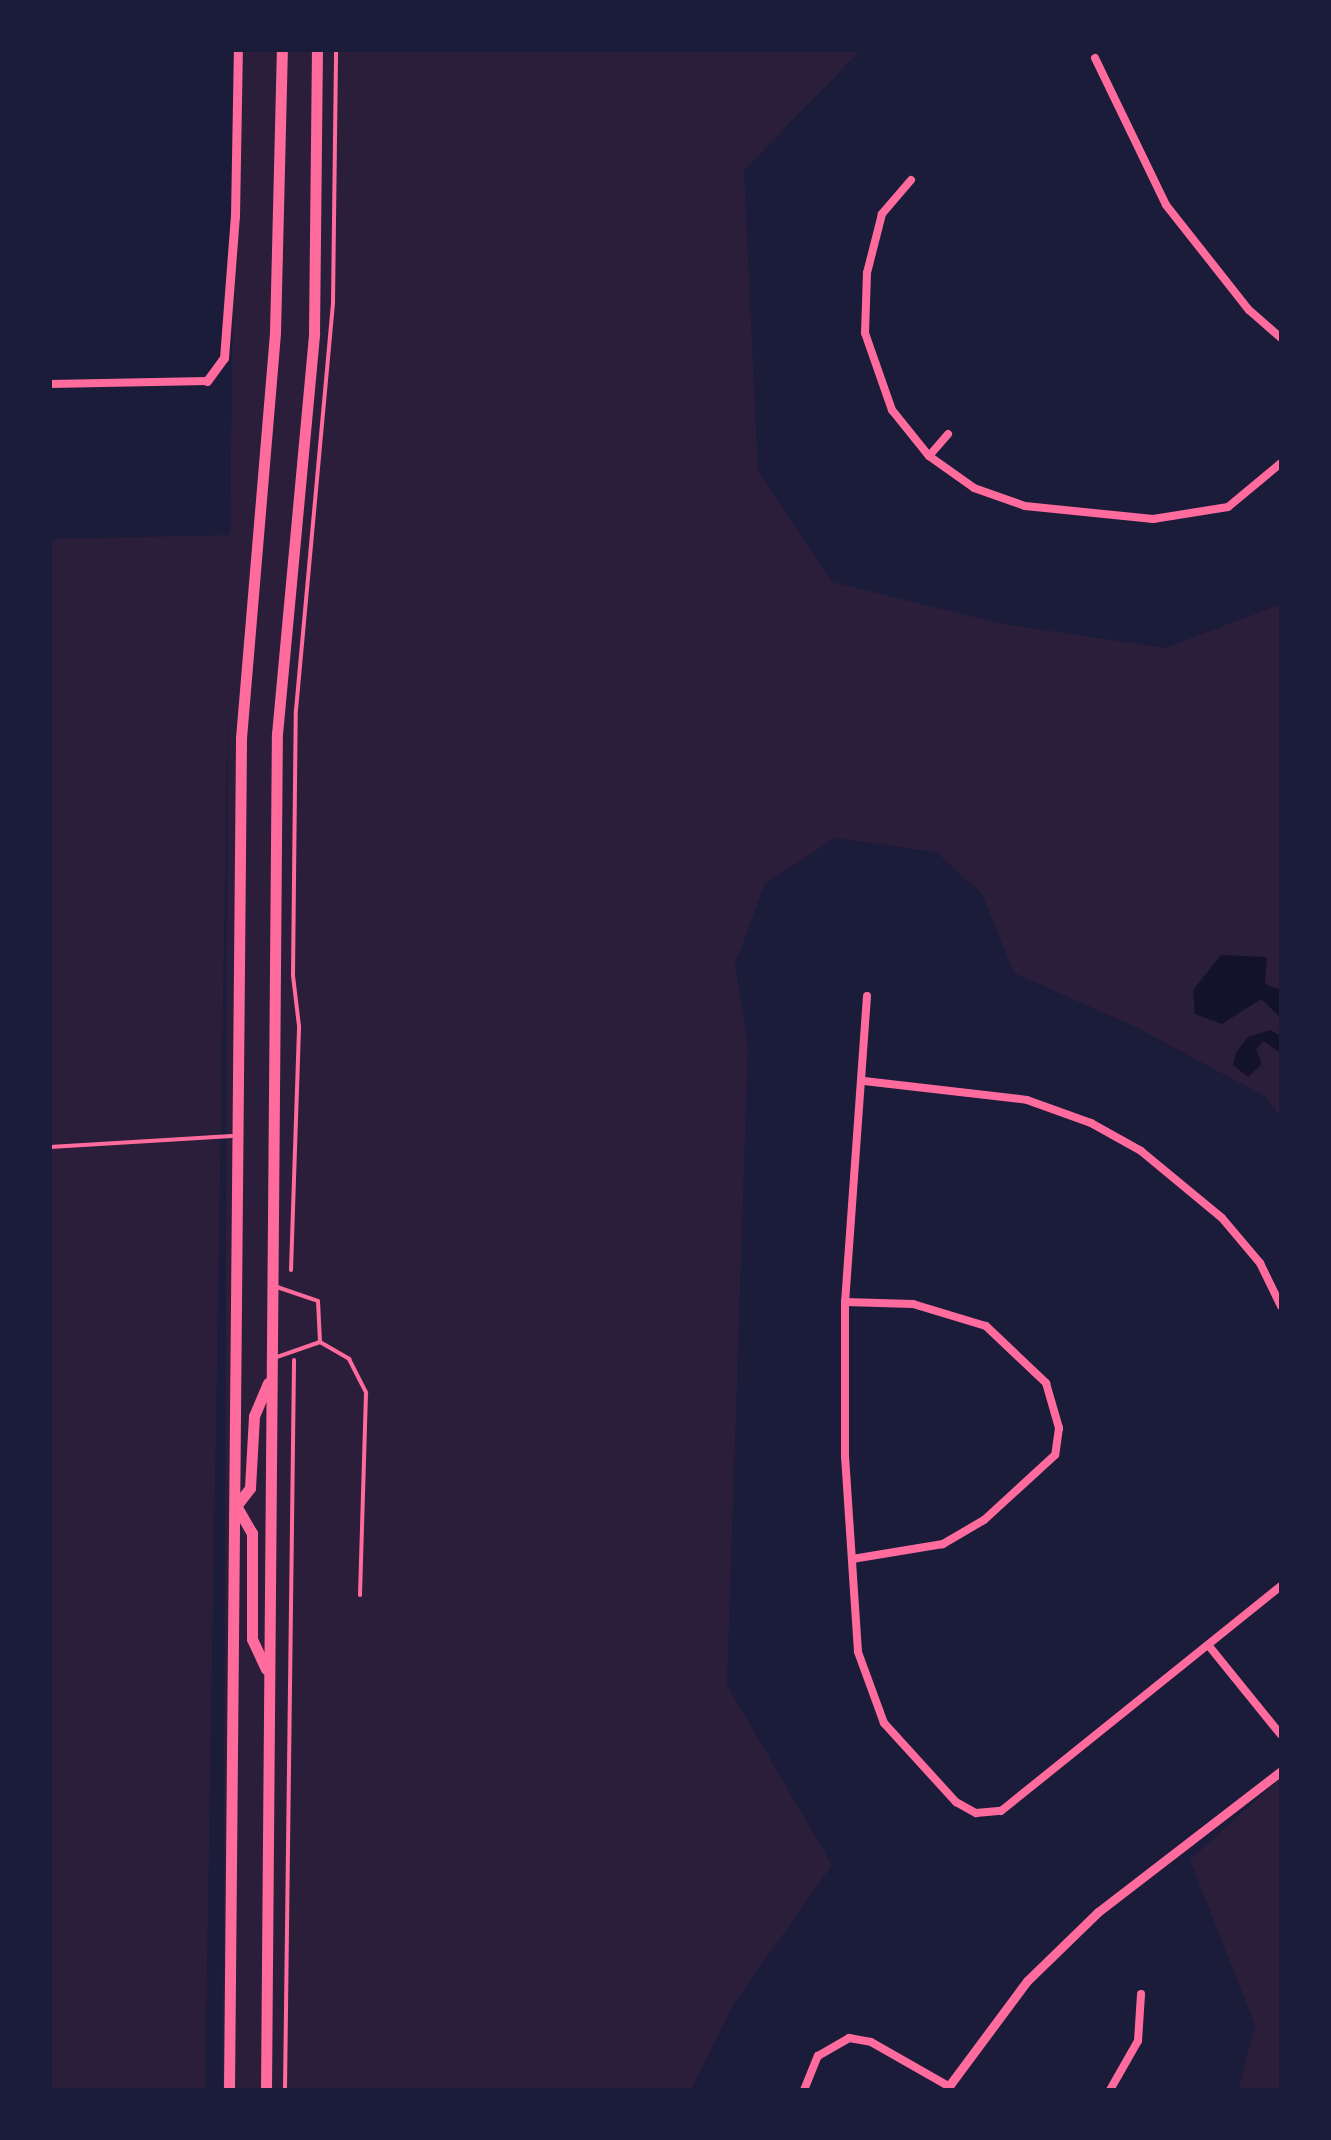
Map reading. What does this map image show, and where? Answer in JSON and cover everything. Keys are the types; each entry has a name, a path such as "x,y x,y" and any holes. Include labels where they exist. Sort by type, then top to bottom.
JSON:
{"main road":[{"path":"229,2090 242,738 275,332 282,50"},
{"path":"266,2090 277,734 314,333 317,50"},
{"path":"236,1506 250,1488 254,1416 272,1376"},
{"path":"236,1506 252,1533 252,1639 269,1676"}],"street":[{"path":"50,384 207,381 224,358 236,216 238,50"},
{"path":"1095,58 1166,205 1248,310 1281,338"},
{"path":"911,180 882,214 868,273 866,333 892,410 929,456 974,488 1025,506 1153,519 1228,507 1281,463"},
{"path":"929,456 948,434"},
{"path":"868,996 845,1302 858,1652 884,1723 956,1802 976,1813 1001,1811 1281,1586"},
{"path":"864,1080 1027,1100 1091,1123 1142,1151 1222,1218 1260,1262 1281,1306"},
{"path":"845,1302 912,1304 986,1326 1046,1383 1059,1428 1055,1454 984,1520 942,1544 852,1558"},
{"path":"1209,1646 1281,1735"},
{"path":"804,2090 818,2056 848,2038 871,2042 947,2088 1027,1980 1098,1912 1281,1771"},
{"path":"1110,2090 1138,2041 1142,1994"}],"lane":[{"path":"50,1147 237,1136"},
{"path":"272,1286 318,1301 320,1342"},
{"path":"272,1359 320,1342"},
{"path":"320,1342 349,1359 366,1393 360,1595"}],"path":[{"path":"291,1270 299,1026 293,976 296,710 334,303 336,50"},
{"path":"285,2090 294,1352"}],"shaded area":[{"path":"236,50 861,50 744,170 758,471 832,582 998,623 1165,648 1281,604 1281,1118 1266,1097 1138,1028 1014,973 982,894 936,852 835,838 765,884 735,964 748,1046 727,1685 832,1865 735,2002 691,2090 223,2090 228,697 205,2090 50,2090 50,539 230,535"},
{"path":"1221,955 1267,957 1265,984 1281,990 1281,1018 1261,999 1222,1024 1195,1014 1193,990"},
{"path":"1270,1030 1281,1036 1281,1053 1263,1041 1256,1049 1262,1064 1248,1077 1233,1065 1236,1053 1248,1037"},
{"path":"1281,1777 1281,2090 1238,2090 1255,2025 1190,1860"}]}
